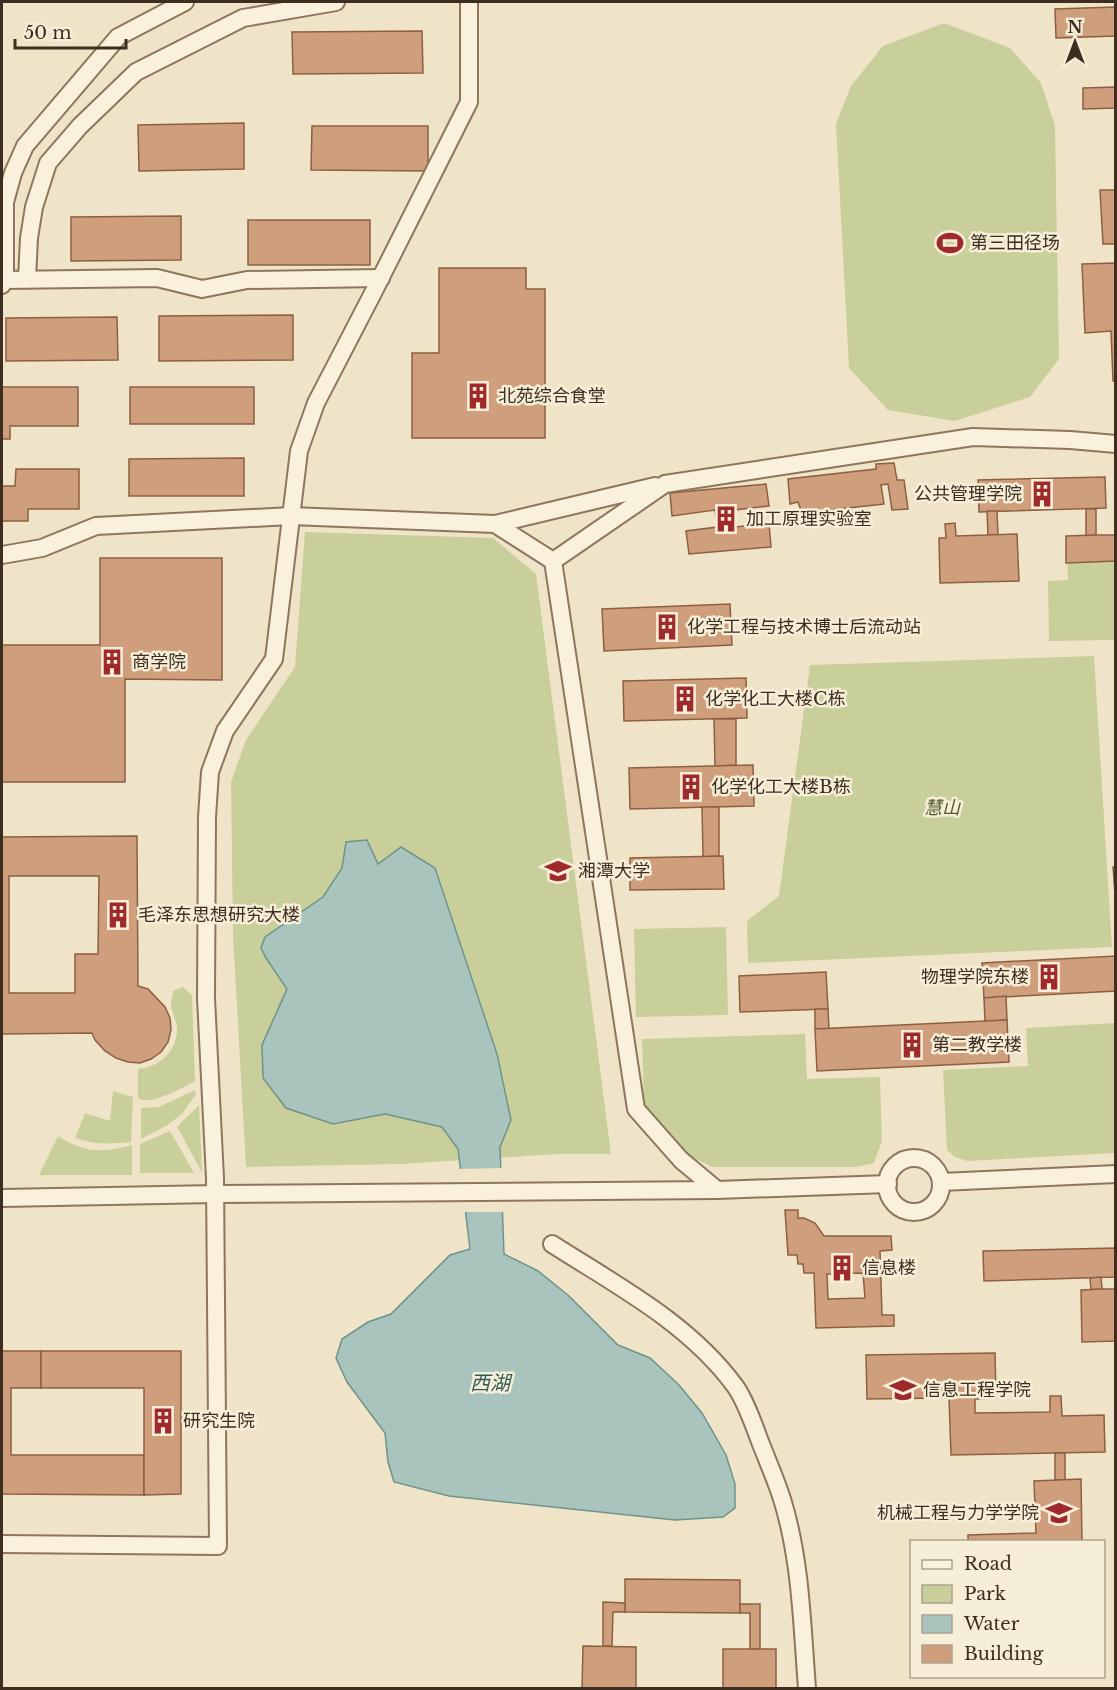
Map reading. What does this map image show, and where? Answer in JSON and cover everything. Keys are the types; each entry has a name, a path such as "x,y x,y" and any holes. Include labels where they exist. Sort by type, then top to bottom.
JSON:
{"street":[{"path":"185,2 118,37 26,146 13,173 5,202 3,282 27,279 157,278 202,289 247,280 381,278"},
{"path":"27,279 29,238 34,207 48,163 80,126 136,72 243,18 336,2"},
{"path":"2,1544 218,1546 215,1194 206,998 207,817 210,772 225,731 274,659 299,451 316,403 469,102 470,2"},
{"path":"2,555 42,548 96,526 291,516 495,524 665,484 974,437 1116,444"},
{"path":"553,561 665,484"},
{"path":"495,524 553,561 636,1110 681,1160 717,1190"},
{"path":"913,1158 927,1162 934,1167 941,1182 938,1199 932,1206 915,1212 898,1207 889,1193 888,1184 892,1170 897,1164 913,1158"},
{"path":"941,1182 1116,1174"},
{"path":"2,1198 717,1190 888,1184"},
{"path":"552,1244 673,1323 715,1363 736,1387 782,1498 789,1526 799,1581 807,1689"}],"green space":[{"name":"第三田径场","path":"944,23 1010,48 1041,83 1055,126 1059,359 1030,397 955,421 888,410 849,368 836,124 851,86 883,46"},
{"path":"305,532 493,538 536,574 611,1154 557,1154 402,1164 246,1167 233,935 231,782 246,740 295,667"},
{"path":"1115,553 1115,640 1049,641 1048,581 1068,580 1067,554"},
{"name":"慧山","path":"1094,656 1112,947 748,963 747,921 779,896 810,665"},
{"path":"726,927 728,1015 636,1017 634,929"},
{"path":"183,987 192,995 195,1081 158,1098 144,1100 138,1098 138,1069 160,1062 174,1045 177,1029 171,1005 173,991"},
{"path":"1115,1023 1115,1153 967,1161 955,1157 947,1150 943,1070 1028,1066 1026,1028"},
{"path":"805,1034 807,1079 880,1077 882,1141 874,1163 856,1167 712,1167 686,1154 644,1105 642,1039"},
{"path":"195,1090 196,1094 182,1114 166,1126 141,1139 141,1108 159,1107"},
{"path":"113,1091 133,1097 131,1142 89,1142 75,1138 85,1113 110,1121"},
{"path":"199,1105 202,1172 177,1127"},
{"path":"170,1131 194,1173 140,1173 140,1144"},
{"path":"58,1136 77,1146 94,1150 132,1145 132,1175 39,1175"}],"water":[{"name":"西湖","path":"367,840 378,864 401,847 435,868 497,1054 511,1120 500,1147 504,1254 538,1271 569,1296 618,1345 650,1358 679,1385 702,1413 726,1455 735,1484 735,1508 723,1517 675,1520 449,1496 394,1482 388,1462 385,1433 347,1382 336,1358 342,1339 368,1322 391,1314 450,1255 470,1249 458,1149 442,1127 385,1114 333,1124 286,1108 263,1078 262,1045 287,989 261,948 265,937 323,897 342,868 346,842"}],"pier":[{"path":"504,1168 505,1212 462,1212 457,1169"}],"building":[{"path":"1116,7 1116,36 1056,38 1055,9"},
{"path":"422,31 423,73 293,74 292,32"},
{"path":"1116,87 1116,108 1083,109 1083,88"},
{"path":"244,123 244,169 139,171 138,125"},
{"path":"312,126 428,126 428,171 311,170"},
{"path":"1100,190 1116,190 1116,244 1103,244"},
{"path":"181,216 181,260 71,261 71,217"},
{"path":"248,220 370,220 370,265 248,265"},
{"path":"1116,263 1116,382 1113,381 1111,331 1085,333 1082,264"},
{"name":"北苑综合食堂","path":"439,268 526,268 526,289 545,289 545,438 412,438 412,353 439,353"},
{"path":"293,315 293,360 159,361 159,316"},
{"path":"117,317 118,360 6,361 6,318"},
{"path":"2,387 78,387 78,426 10,426 10,439 2,439"},
{"path":"130,387 254,387 254,424 130,424"},
{"path":"244,458 244,496 129,496 129,459"},
{"path":"894,463 897,480 904,480 908,509 892,510 888,484 881,485 884,504 802,513 798,502 790,504 788,479 876,469 876,464"},
{"path":"16,469 79,469 79,509 28,509 28,521 2,521 2,486 15,486"},
{"name":"公共管理学院","path":"1105,477 1106,508 979,512 978,480"},
{"name":"加工原理实验室","path":"766,484 769,506 734,510 736,527 769,523 771,547 689,554 686,531 717,527 715,510 672,516 670,493"},
{"path":"1086,509 1096,509 1096,535 1086,536"},
{"path":"987,511 997,511 998,535 988,535"},
{"path":"955,523 956,536 1017,534 1019,581 940,583 939,538 946,538 945,524"},
{"path":"1116,535 1116,561 1066,563 1066,536"},
{"name":"商学院","path":"100,558 222,558 222,680 125,679 125,782 2,782 2,645 100,645"},
{"name":"化学工程与技术博士后流动站","path":"730,604 732,645 604,651 602,609"},
{"name":"化学化工大楼C栋","path":"746,678 747,718 624,721 623,681"},
{"path":"714,719 736,719 736,765 715,766"},
{"name":"化学化工大楼B栋","path":"753,765 754,806 630,809 629,768"},
{"path":"702,807 719,807 719,856 703,857"},
{"name":"毛泽东思想研究大楼","path":"137,836 138,986 148,989 165,1007 170,1018 171,1030 168,1042 161,1052 140,1063 128,1062 105,1051 92,1033 2,1034 2,837","holes":["9,876 99,876 98,954 75,954 75,993 9,993"]},
{"path":"723,856 724,889 630,890 630,858"},
{"path":"1113,867 1116,867 1116,907"},
{"name":"物理学院东楼","path":"1116,956 1116,991 984,998 982,963"},
{"path":"826,972 828,1009 740,1012 739,976"},
{"path":"1006,996 1007,1020 985,1021 984,998"},
{"path":"815,1009 828,1009 829,1029 815,1029"},
{"name":"第二教学楼","path":"1007,1020 1009,1062 817,1071 815,1029"},
{"name":"信息楼","path":"785,1210 798,1210 798,1218 815,1223 824,1236 891,1236 892,1250 880,1251 882,1315 894,1315 894,1326 816,1328 814,1273 804,1273 803,1264 798,1264 797,1255 788,1255","holes":["863,1273 865,1298 828,1299 827,1274"]},
{"path":"1116,1248 1116,1277 984,1281 983,1251"},
{"path":"1101,1277 1102,1289 1091,1290 1090,1278"},
{"path":"1116,1289 1116,1341 1082,1342 1081,1290"},
{"path":"2,1351 41,1351 41,1388 11,1388 11,1455 144,1455 144,1495 2,1494"},
{"name":"研究生院","path":"41,1351 181,1351 181,1494 144,1495 144,1388 41,1388"},
{"path":"995,1353 996,1398 975,1399 975,1413 1050,1412 1050,1396 1061,1396 1062,1416 1104,1415 1105,1452 951,1455 949,1398 867,1399 866,1355"},
{"path":"1055,1453 1065,1453 1065,1480 1055,1480"},
{"path":"1081,1479 1082,1540 968,1540 968,1535 1036,1533 1034,1481"},
{"path":"625,1579 740,1580 740,1613 625,1612"},
{"path":"603,1602 625,1603 625,1612 613,1612 612,1646 603,1646"},
{"path":"740,1604 760,1604 760,1649 750,1649 750,1613 740,1613"},
{"path":"583,1646 636,1647 636,1688 582,1688"},
{"path":"723,1649 776,1649 776,1688 723,1688"}],"place":[{"name":"第三田径场","path":"950,243"},
{"name":"北苑综合食堂","path":"478,396"},
{"name":"公共管理学院","path":"1042,494"},
{"name":"加工原理实验室","path":"726,519"},
{"name":"化学工程与技术博士后流动站","path":"667,627"},
{"name":"商学院","path":"112,662"},
{"name":"化学化工大楼C栋","path":"685,699"},
{"name":"化学化工大楼B栋","path":"691,787"},
{"name":"湘潭大学","path":"558,871"},
{"name":"毛泽东思想研究大楼","path":"118,915"},
{"name":"物理学院东楼","path":"1049,977"},
{"name":"第二教学楼","path":"912,1045"},
{"name":"信息楼","path":"842,1268"},
{"name":"信息工程学院","path":"903,1390"},
{"name":"研究生院","path":"163,1421"},
{"name":"机械工程与力学学院","path":"1059,1513"}]}
